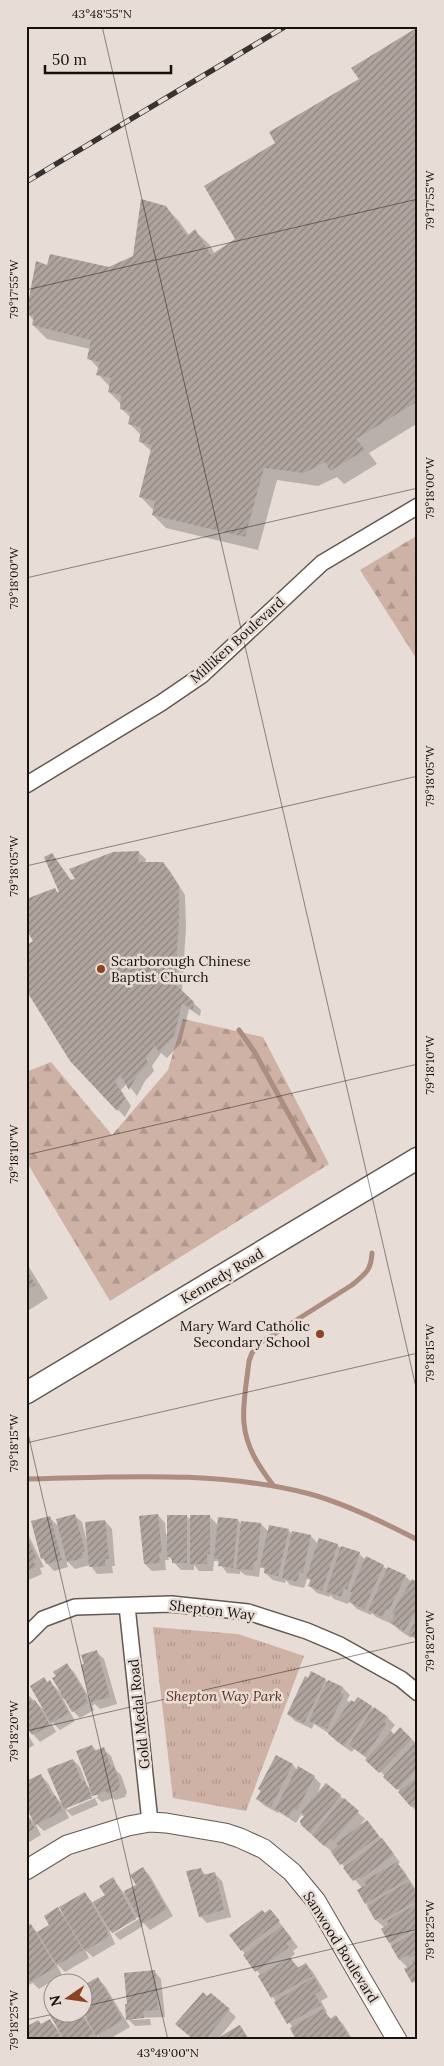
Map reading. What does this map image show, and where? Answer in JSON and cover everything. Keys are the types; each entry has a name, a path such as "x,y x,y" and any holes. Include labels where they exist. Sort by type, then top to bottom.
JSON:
{"main road":[{"name":"Kennedy Road","path":"26,1393 418,1158"}],"street":[{"name":"Milliken Boulevard","path":"26,785 153,708 202,675 322,563 418,506"},
{"name":"Shepton Way","path":"26,1636 44,1619 75,1607 172,1604 248,1612 340,1644 401,1679 418,1692"},
{"name":"Gold Medal Road","path":"127,1606 150,1822"},
{"name":"Sanwood Boulevard","path":"26,1870 67,1845 128,1826 150,1822 225,1833 240,1838 264,1849 292,1872 316,1900 397,2040"}],"green space":[{"path":"418,535 418,661 360,570"},
{"path":"183,1019 263,1037 329,1164 110,1301 26,1161 26,1072 51,1062 112,1135 168,1070"},
{"name":"Shepton Way Park","path":"153,1627 238,1634 304,1656 246,1811 173,1798"}],"building":[{"path":"418,27 418,401 356,439 365,450 330,471 325,462 304,473 264,468 245,537 152,515 155,501 139,497 152,445 139,442 141,428 128,424 131,412 120,409 121,395 108,392 111,378 96,375 100,362 87,359 91,340 32,325 34,316 26,314 36,261 47,265 50,254 109,267 133,256 141,199 166,206 187,236 195,229 211,255 235,239 204,186 275,143 269,132 359,79 351,68"},
{"name":"Scarborough Chinese Baptist Church","path":"139,851 138,862 163,862 179,886 175,984 194,1002 193,1010 182,1003 174,1036 159,1052 155,1045 146,1058 148,1064 138,1074 129,1090 120,1075 115,1082 125,1098 117,1111 70,1061 26,990 26,942 28,944 33,941 26,929 26,899 55,888 59,892 44,857 52,853 70,880 75,879 69,869 113,852"},
{"path":"26,1269 36,1285 26,1290"},
{"path":"75,1514 85,1551 82,1552 83,1558 67,1562 56,1519"},
{"path":"158,1514 162,1553 159,1553 160,1563 144,1564 139,1516"},
{"path":"167,1515 187,1515 187,1563 172,1563 172,1557 167,1557"},
{"path":"190,1515 210,1515 210,1554 207,1554 207,1564 190,1564"},
{"path":"50,1516 62,1560 46,1564 44,1558 41,1559 31,1521"},
{"path":"218,1517 238,1519 233,1568 218,1566 219,1559 214,1559"},
{"path":"105,1520 109,1559 105,1559 106,1566 89,1567 85,1522"},
{"path":"241,1521 261,1523 257,1561 254,1561 253,1570 236,1569"},
{"path":"269,1525 289,1529 278,1576 264,1573 265,1567 260,1566"},
{"path":"292,1531 311,1535 303,1573 300,1572 297,1582 282,1578"},
{"path":"26,1536 37,1559 33,1561 36,1567 26,1572"},
{"path":"319,1538 338,1544 322,1591 308,1586 311,1579 306,1578"},
{"path":"341,1546 360,1552 347,1590 344,1588 341,1597 326,1592"},
{"path":"366,1556 384,1565 364,1609 349,1602 352,1593 350,1592"},
{"path":"388,1567 406,1575 389,1610 386,1609 382,1617 368,1610"},
{"path":"412,1579 418,1583 418,1608 404,1631 390,1623 395,1615 392,1613"},
{"path":"418,1617 418,1640 408,1634"},
{"path":"97,1650 110,1697 91,1702 81,1665 84,1664 81,1655"},
{"path":"67,1663 87,1697 85,1698 88,1703 72,1712 52,1678 56,1676 53,1672"},
{"path":"311,1671 326,1679 304,1723 287,1714 305,1676 308,1678"},
{"path":"44,1677 47,1682 50,1680 69,1713 51,1723 30,1686"},
{"path":"328,1680 343,1687 340,1693 344,1694 327,1729 309,1721"},
{"path":"26,1692 32,1702 35,1700 50,1725 32,1735 26,1726"},
{"path":"358,1697 372,1706 344,1746 328,1734 351,1700 354,1702"},
{"path":"374,1707 388,1717 384,1722 387,1724 365,1756 349,1745"},
{"path":"400,1727 412,1739 379,1773 365,1760 391,1732 394,1734"},
{"path":"415,1742 418,1744 418,1768 397,1790 383,1777"},
{"path":"92,1745 94,1751 104,1747 111,1767 114,1766 120,1784 118,1790 107,1794 106,1791 93,1796 76,1751"},
{"path":"276,1755 293,1764 271,1807 256,1799 261,1791 258,1789"},
{"path":"73,1759 82,1782 85,1781 92,1798 64,1809 47,1769"},
{"path":"298,1766 315,1776 297,1810 293,1808 289,1817 275,1809"},
{"path":"41,1774 52,1796 55,1795 63,1811 35,1825 26,1807 26,1781"},
{"path":"418,1776 418,1802 411,1807 398,1792"},
{"path":"326,1783 341,1795 310,1833 301,1825 300,1821 305,1815 301,1812"},
{"path":"344,1798 359,1811 333,1841 331,1838 324,1846 312,1835"},
{"path":"26,1813 35,1828 26,1833"},
{"path":"367,1820 379,1836 340,1865 331,1852 338,1846 336,1843"},
{"path":"382,1838 394,1854 361,1879 359,1877 353,1881 343,1868"},
{"path":"397,1862 408,1879 365,1904 357,1890 366,1885 364,1881"},
{"path":"143,1867 167,1909 142,1924 124,1891 136,1885 130,1875"},
{"path":"201,1868 203,1875 215,1872 224,1910 199,1917 186,1871"},
{"path":"113,1877 136,1919 112,1933 93,1902 105,1895 99,1886"},
{"path":"409,1881 418,1896 418,1900 383,1920 381,1917 375,1920 367,1906"},
{"path":"85,1892 109,1936 85,1951 59,1907"},
{"path":"418,1903 418,1927 389,1943 381,1929 389,1924 387,1921"},
{"path":"58,1907 83,1950 57,1965 37,1932 49,1925 44,1916"},
{"path":"270,1909 280,1921 241,1951 229,1935 262,1910 265,1913"},
{"path":"31,1924 56,1967 31,1982 26,1975 26,1926"},
{"path":"282,1926 292,1939 286,1943 289,1947 255,1972 243,1955"},
{"path":"418,1930 418,1953 410,1958 408,1955 399,1960 391,1946"},
{"path":"290,1957 297,1968 306,1963 313,1976 271,1998 258,1976"},
{"path":"418,1957 418,1980 412,1983 404,1969 413,1964 411,1961"},
{"path":"155,1970 158,2010 143,2011 144,2018 126,2020 125,2004 127,2004 124,1973"},
{"path":"98,1977 123,2020 96,2036 90,2024 92,2024 92,1980"},
{"path":"314,1977 321,1990 315,1994 321,2005 287,2024 274,2002"},
{"path":"203,1992 207,1996 211,1993 230,2009 205,2040 194,2040 175,2024"},
{"path":"323,2009 330,2019 336,2015 351,2040 296,2040 290,2028"},
{"path":"38,2020 41,2024 53,2024 62,2040 29,2040 26,2035 26,2027"},
{"path":"55,2024 88,2024 94,2034 85,2040 65,2040"},
{"path":"240,2025 249,2040 215,2040 236,2027"}],"waterway":[{"path":"239,1030 254,1051 314,1160"},
{"path":"273,1485 254,1456 245,1432 244,1400 249,1361 252,1353 260,1343 352,1285 366,1272 372,1253"},
{"path":"26,1479 169,1477 240,1481 275,1486 310,1494 350,1508 418,1540"}],"railway":[{"path":"26,182 286,26"}],"place":[{"name":"Scarborough Chinese Baptist Church","path":"101,969"},
{"name":"Mary Ward Catholic Secondary School","path":"320,1334"}]}
